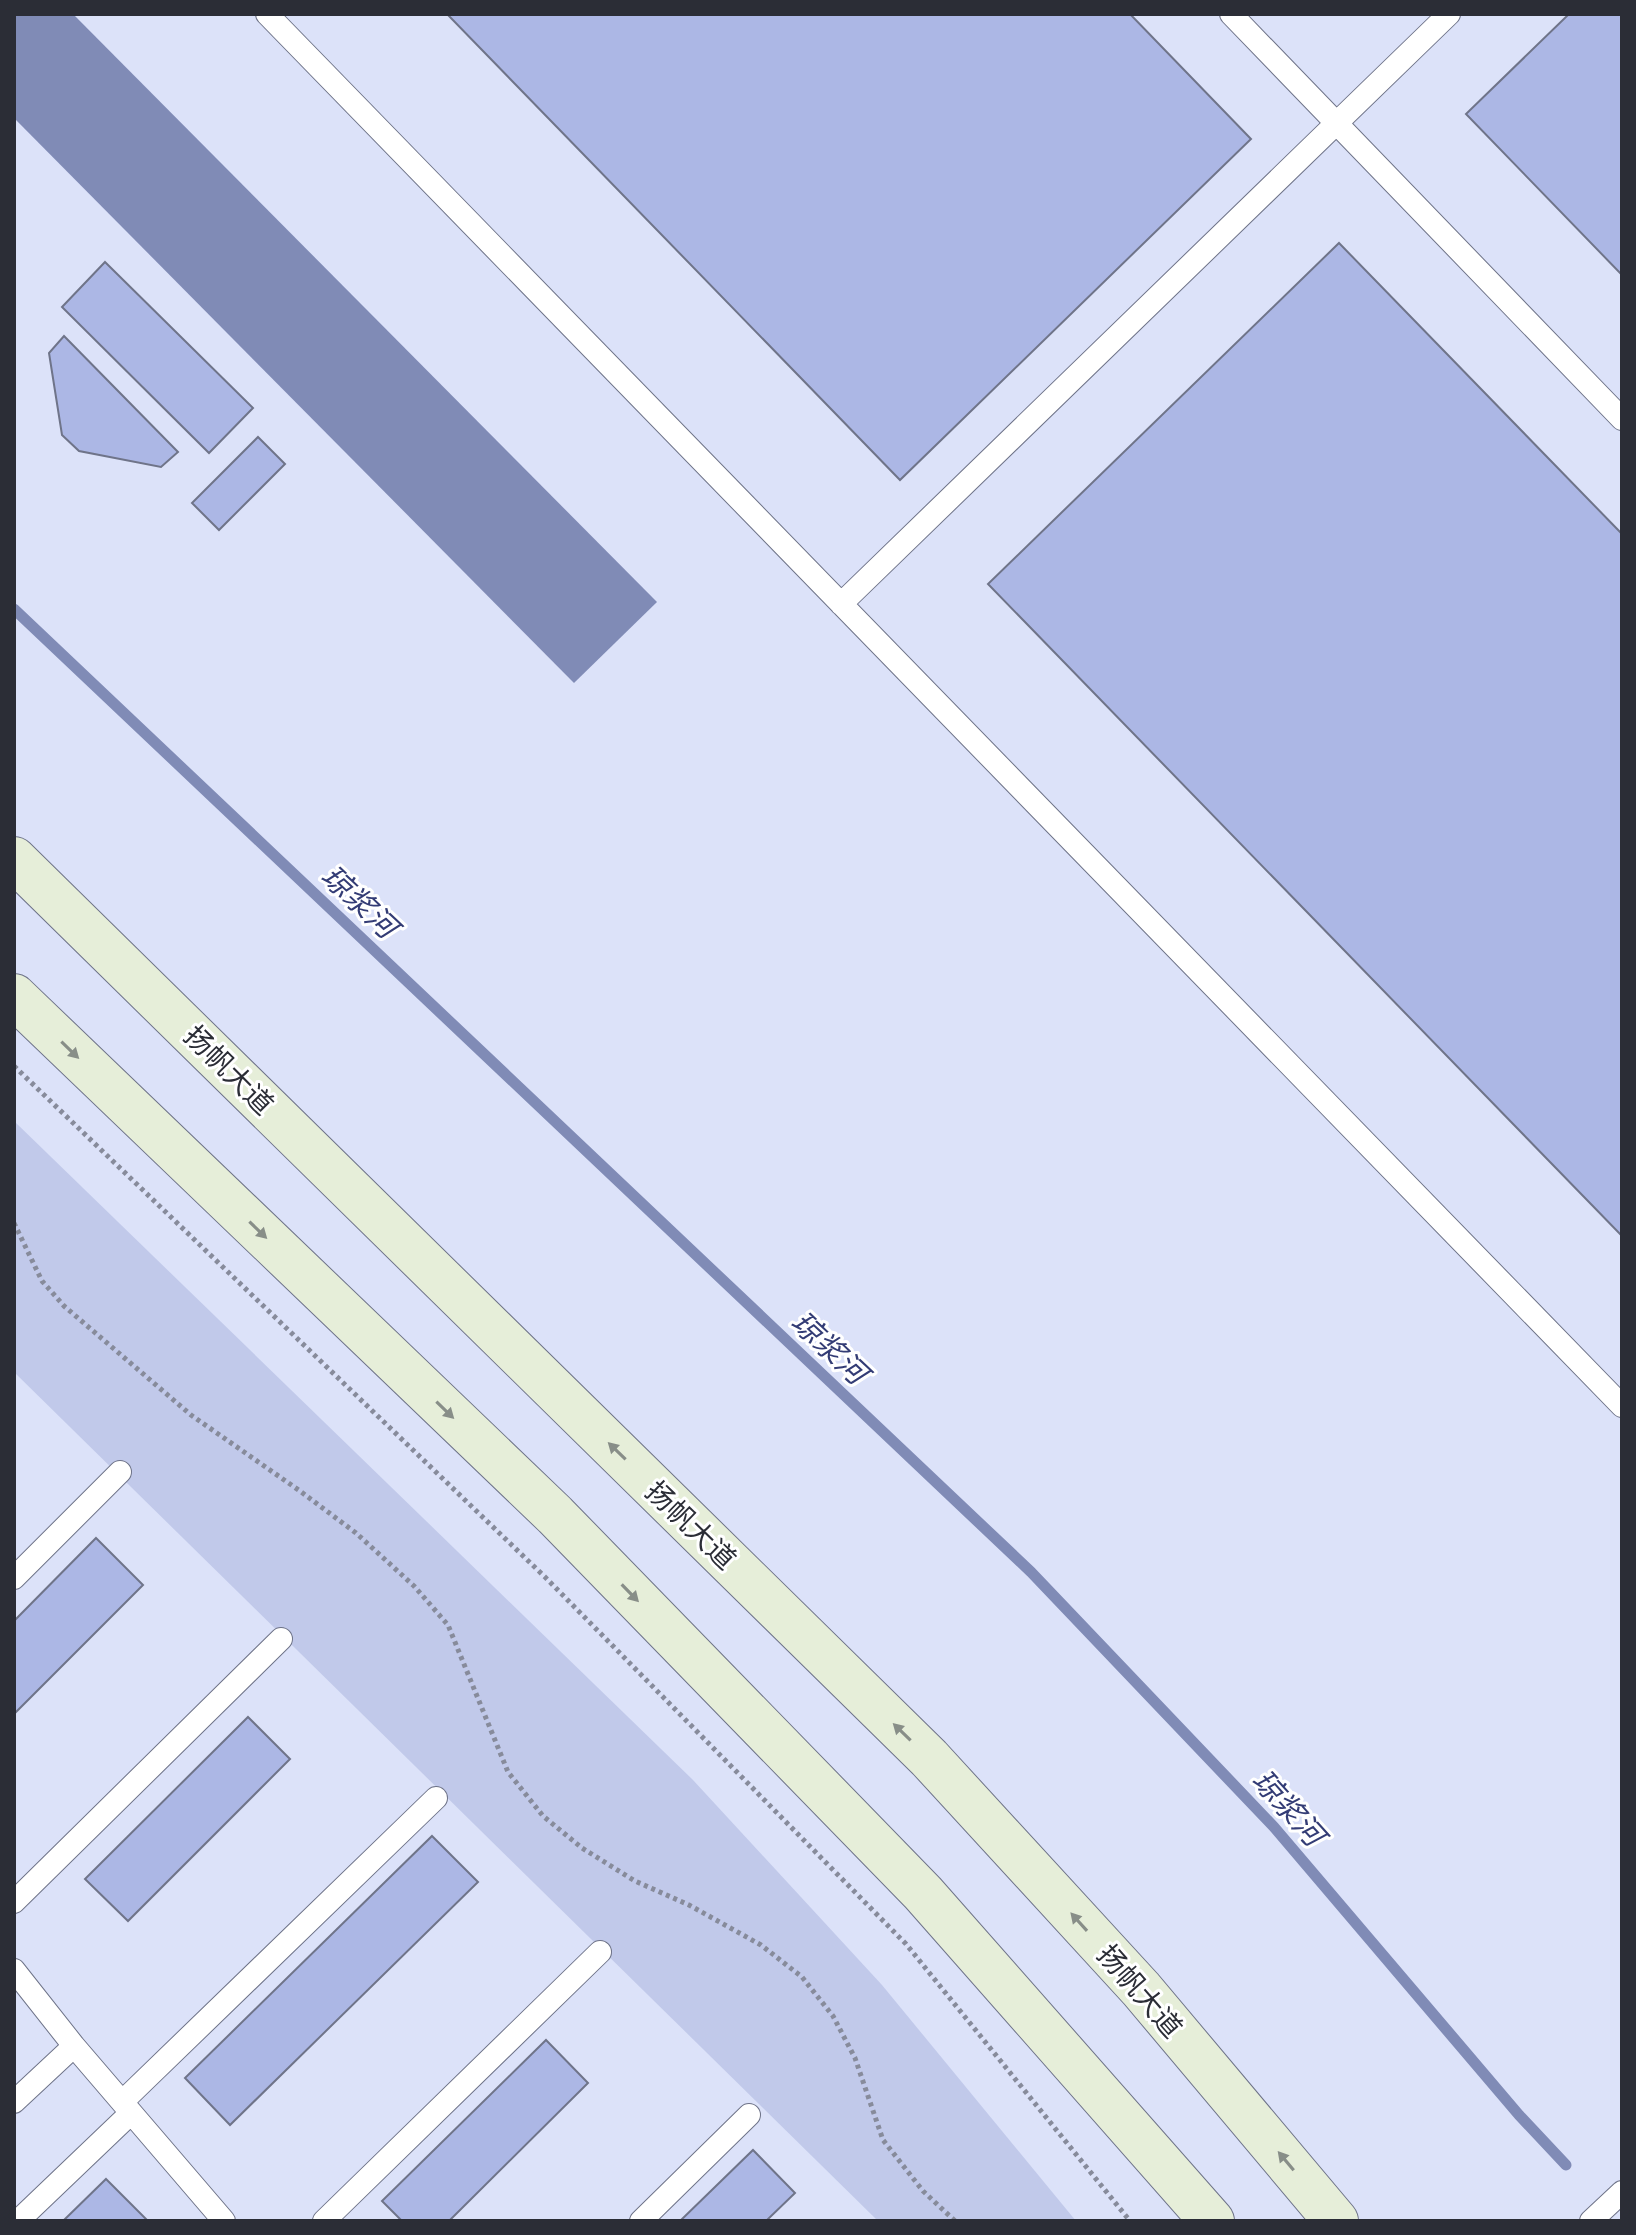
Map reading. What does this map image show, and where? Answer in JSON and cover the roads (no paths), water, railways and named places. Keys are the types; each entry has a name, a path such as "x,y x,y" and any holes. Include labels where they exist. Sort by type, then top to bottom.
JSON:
{"main road":[{"name":"扬帆大道","path":"14,859 929,1758 1141,1989 1336,2221"},
{"path":"14,996 600,1561 923,1893 1212,2221"}],"lane":[{"path":"267,14 1622,1406"},
{"path":"1231,14 1622,419"},
{"path":"841,604 1449,14"},
{"path":"14,1578 120,1472"},
{"path":"14,1902 281,1639"},
{"path":"18,2221 126,2108 436,1798"},
{"path":"324,2221 600,1952"},
{"path":"14,1971 224,2221"},
{"path":"14,2102 74,2046"},
{"path":"641,2221 749,2115"},
{"path":"1591,2221 1622,2192"}],"waterway":[{"name":"琼浆河","path":"14,609 1031,1572 1274,1827 1519,2115 1566,2165"}]}
